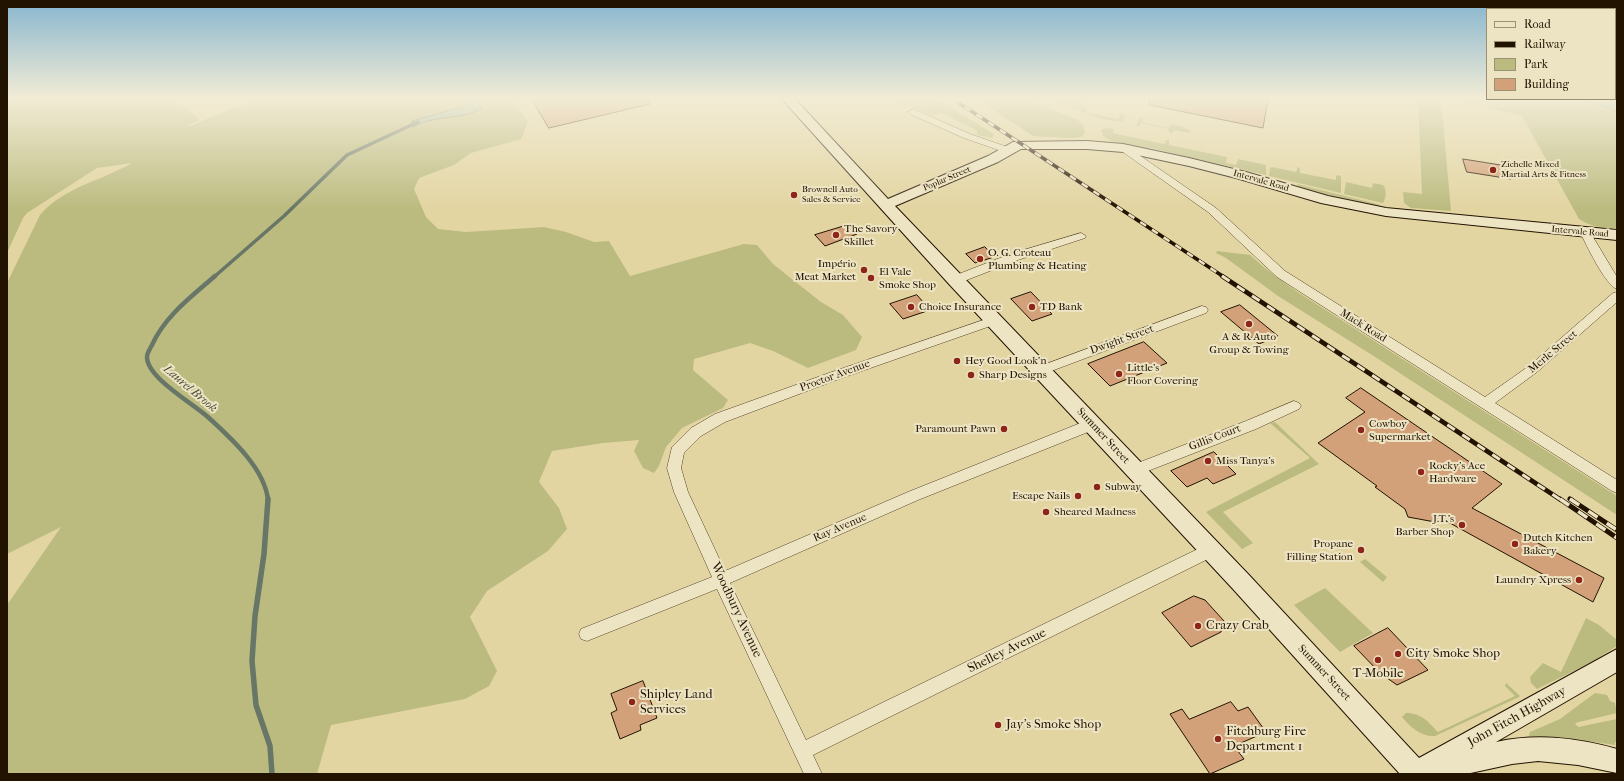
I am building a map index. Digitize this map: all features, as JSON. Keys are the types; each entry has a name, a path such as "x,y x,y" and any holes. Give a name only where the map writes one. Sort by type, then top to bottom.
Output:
{"main road":[{"name":"Summer Street","path":"822,135 955,280 1042,370 1211,550 1417,774"},
{"name":"Intervale Road","path":"1007,150 1022,144 1087,145 1123,148 1222,170 1326,200 1386,212 1617,235"},
{"name":"Poplar Street","path":"886,205 993,159 1007,150"},
{"name":"John Fitch Highway","path":"1417,774 1617,660"},
{"name":"John Fitch Highway","path":"1417,774 1497,755 1536,749 1584,753 1617,761"}],"street":[{"path":"966,135 1007,150"},
{"name":"Mack Road","path":"1123,148 1212,210 1281,274 1617,487"},
{"path":"1585,232 1610,276 1617,285"},
{"path":"955,280 1014,257 1081,236"},
{"name":"Merle Street","path":"1485,403 1533,369 1617,296"},
{"name":"Dwight Street","path":"1042,370 1202,310"},
{"name":"Proctor Avenue","path":"683,445 696,432 720,418 994,320"},
{"name":"Gillis Court","path":"1135,470 1251,425 1294,406"},
{"name":"Ray Avenue","path":"587,634 721,580 913,496 1093,424"},
{"name":"Woodbury Avenue","path":"683,445 677,451 674,468 681,492 813,774"},
{"name":"Shelley Avenue","path":"802,751 1211,550"}],"green space":[{"path":"7,135 522,135 521,139 471,153 454,165 419,178 414,189 426,217 438,229 466,232 544,227 566,232 594,242 609,241 630,276 744,244 757,245 773,264 821,302 843,315 862,337 856,350 808,368 773,351 750,343 694,359 693,370 728,400 723,408 682,428 666,447 659,466 654,473 643,468 634,451 639,440 603,443 552,451 539,482 559,508 567,529 548,551 487,591 470,617 497,671 489,686 465,699 331,725 317,774 7,774 7,605 61,527 7,554 7,283 40,215 50,205 71,191 132,163 97,168 27,213 23,218 7,253"},
{"path":"979,135 993,135 992,138"},
{"path":"1032,135 1083,135 1071,138"},
{"path":"1124,135 1164,144 1166,140 1169,140 1169,145 1227,157 1226,163 1236,165 1238,159 1266,165 1266,175 1155,149 1113,142 1103,136"},
{"path":"1420,135 1444,135 1451,211 1411,208 1404,203 1403,192 1422,194"},
{"path":"1533,135 1617,135 1617,228 1606,228 1588,224 1579,219"},
{"path":"1272,167 1296,172 1298,167 1300,168 1300,173 1336,180 1336,176 1339,175 1341,177 1341,193 1269,176 1270,168"},
{"path":"1346,182 1372,188 1373,183 1383,185 1386,191 1383,203 1344,194"},
{"path":"1297,184 1381,205 1354,203 1328,197 1301,189"},
{"path":"1217,251 1250,255 1296,291 1617,496 1617,515 1372,355 1278,296 1226,258 1216,253"},
{"path":"1275,422 1319,464 1223,512 1253,543 1242,549 1206,512 1310,458 1270,423"},
{"path":"1365,559 1387,577 1383,582 1360,562"},
{"path":"1325,588 1373,633 1340,652 1294,605"},
{"path":"1586,618 1599,625 1617,640 1617,646 1592,662 1537,689 1531,683 1530,677 1543,663 1561,672"},
{"path":"1506,683 1520,696 1519,697 1435,736 1425,735 1416,731 1402,717 1406,713 1421,716 1438,732 1515,696 1505,686"},
{"path":"1595,693 1607,695 1610,701 1615,703 1617,713 1575,723 1578,727 1617,719 1617,742 1615,742 1615,745 1560,737 1529,736 1530,732 1560,719"}],"building":[{"name":"Zichelle Mixed Martial Arts & Fitness","path":"1463,159 1507,166 1511,179 1467,172"},
{"name":"The Savory Skillet","path":"848,225 857,234 825,246 815,235"},
{"name":"O. G. Croteau Plumbing & Heating","path":"985,247 994,257 975,263 966,254"},
{"name":"TD Bank","path":"1031,292 1052,314 1032,321 1011,299"},
{"name":"Choice Insurance","path":"917,295 930,310 903,319 890,304"},
{"name":"A & R Auto Group & Towing","path":"1240,305 1278,336 1259,344 1221,312"},
{"name":"Little's Floor Covering","path":"1144,342 1167,363 1110,386 1088,364"},
{"path":"1361,388 1502,484 1472,508 1604,578 1593,602 1439,517 1435,522 1408,517 1405,509 1375,487 1377,486 1318,443 1365,412 1346,398"},
{"name":"Miss Tanya's","path":"1214,452 1236,474 1213,484 1207,478 1187,487 1171,471"},
{"name":"Crazy Crab","path":"1194,596 1205,600 1224,621 1221,632 1191,647 1162,613"},
{"path":"1388,628 1428,670 1397,685 1380,673 1354,646"},
{"name":"Shipley Land Services","path":"643,681 657,718 640,725 641,730 620,739 611,713 617,710 611,694"},
{"name":"Fitchburg Fire Department 1","path":"1231,702 1238,711 1248,707 1266,732 1234,746 1244,759 1210,774 1170,714 1182,709 1189,719"}],"waterway":[{"name":"Laurel Brook","path":"214,277 284,216 347,155 389,135"},
{"name":"Laurel Brook","path":"215,276 171,316 157,335 147,357 149,365 163,382 209,418 246,455 261,477 266,488 268,500"},
{"name":"Laurel Brook","path":"268,500 264,554 255,616 252,661 256,705 270,746 272,774"}],"railway":[{"path":"1008,135 1224,277"},
{"path":"1222,276 1561,500"},
{"path":"1560,499 1617,538"},
{"path":"1572,500 1570,499 1617,530"}],"place":[{"name":"Zichelle Mixed Martial Arts & Fitness","path":"1493,170"},
{"name":"Brownell Auto Sales & Service","path":"794,195"},
{"name":"The Savory Skillet","path":"836,235"},
{"name":"O. G. Croteau Plumbing & Heating","path":"980,259"},
{"name":"Império Meat Market","path":"864,270"},
{"name":"El Vale Smoke Shop","path":"871,278"},
{"name":"Choice Insurance","path":"911,307"},
{"name":"TD Bank","path":"1032,307"},
{"name":"A & R Auto Group & Towing","path":"1249,324"},
{"name":"Hey Good Look'n","path":"957,361"},
{"name":"Little's Floor Covering","path":"1119,374"},
{"name":"Sharp Designs","path":"971,375"},
{"name":"Paramount Pawn","path":"1004,429"},
{"name":"Cowboy Supermarket","path":"1361,430"},
{"name":"Miss Tanya's","path":"1208,461"},
{"name":"Rocky's Ace Hardware","path":"1421,472"},
{"name":"Subway","path":"1097,487"},
{"name":"Escape Nails","path":"1078,496"},
{"name":"Sheared Madness","path":"1046,512"},
{"name":"J.T.'s Barber Shop","path":"1462,525"},
{"name":"Dutch Kitchen Bakery","path":"1515,544"},
{"name":"Propane Filling Station","path":"1361,550"},
{"name":"Laundry Xpress","path":"1579,580"},
{"name":"Crazy Crab","path":"1198,626"},
{"name":"City Smoke Shop","path":"1398,654"},
{"name":"T-Mobile","path":"1378,660"},
{"name":"Shipley Land Services","path":"632,702"},
{"name":"Jay's Smoke Shop","path":"998,725"},
{"name":"Fitchburg Fire Department 1","path":"1218,739"}]}
